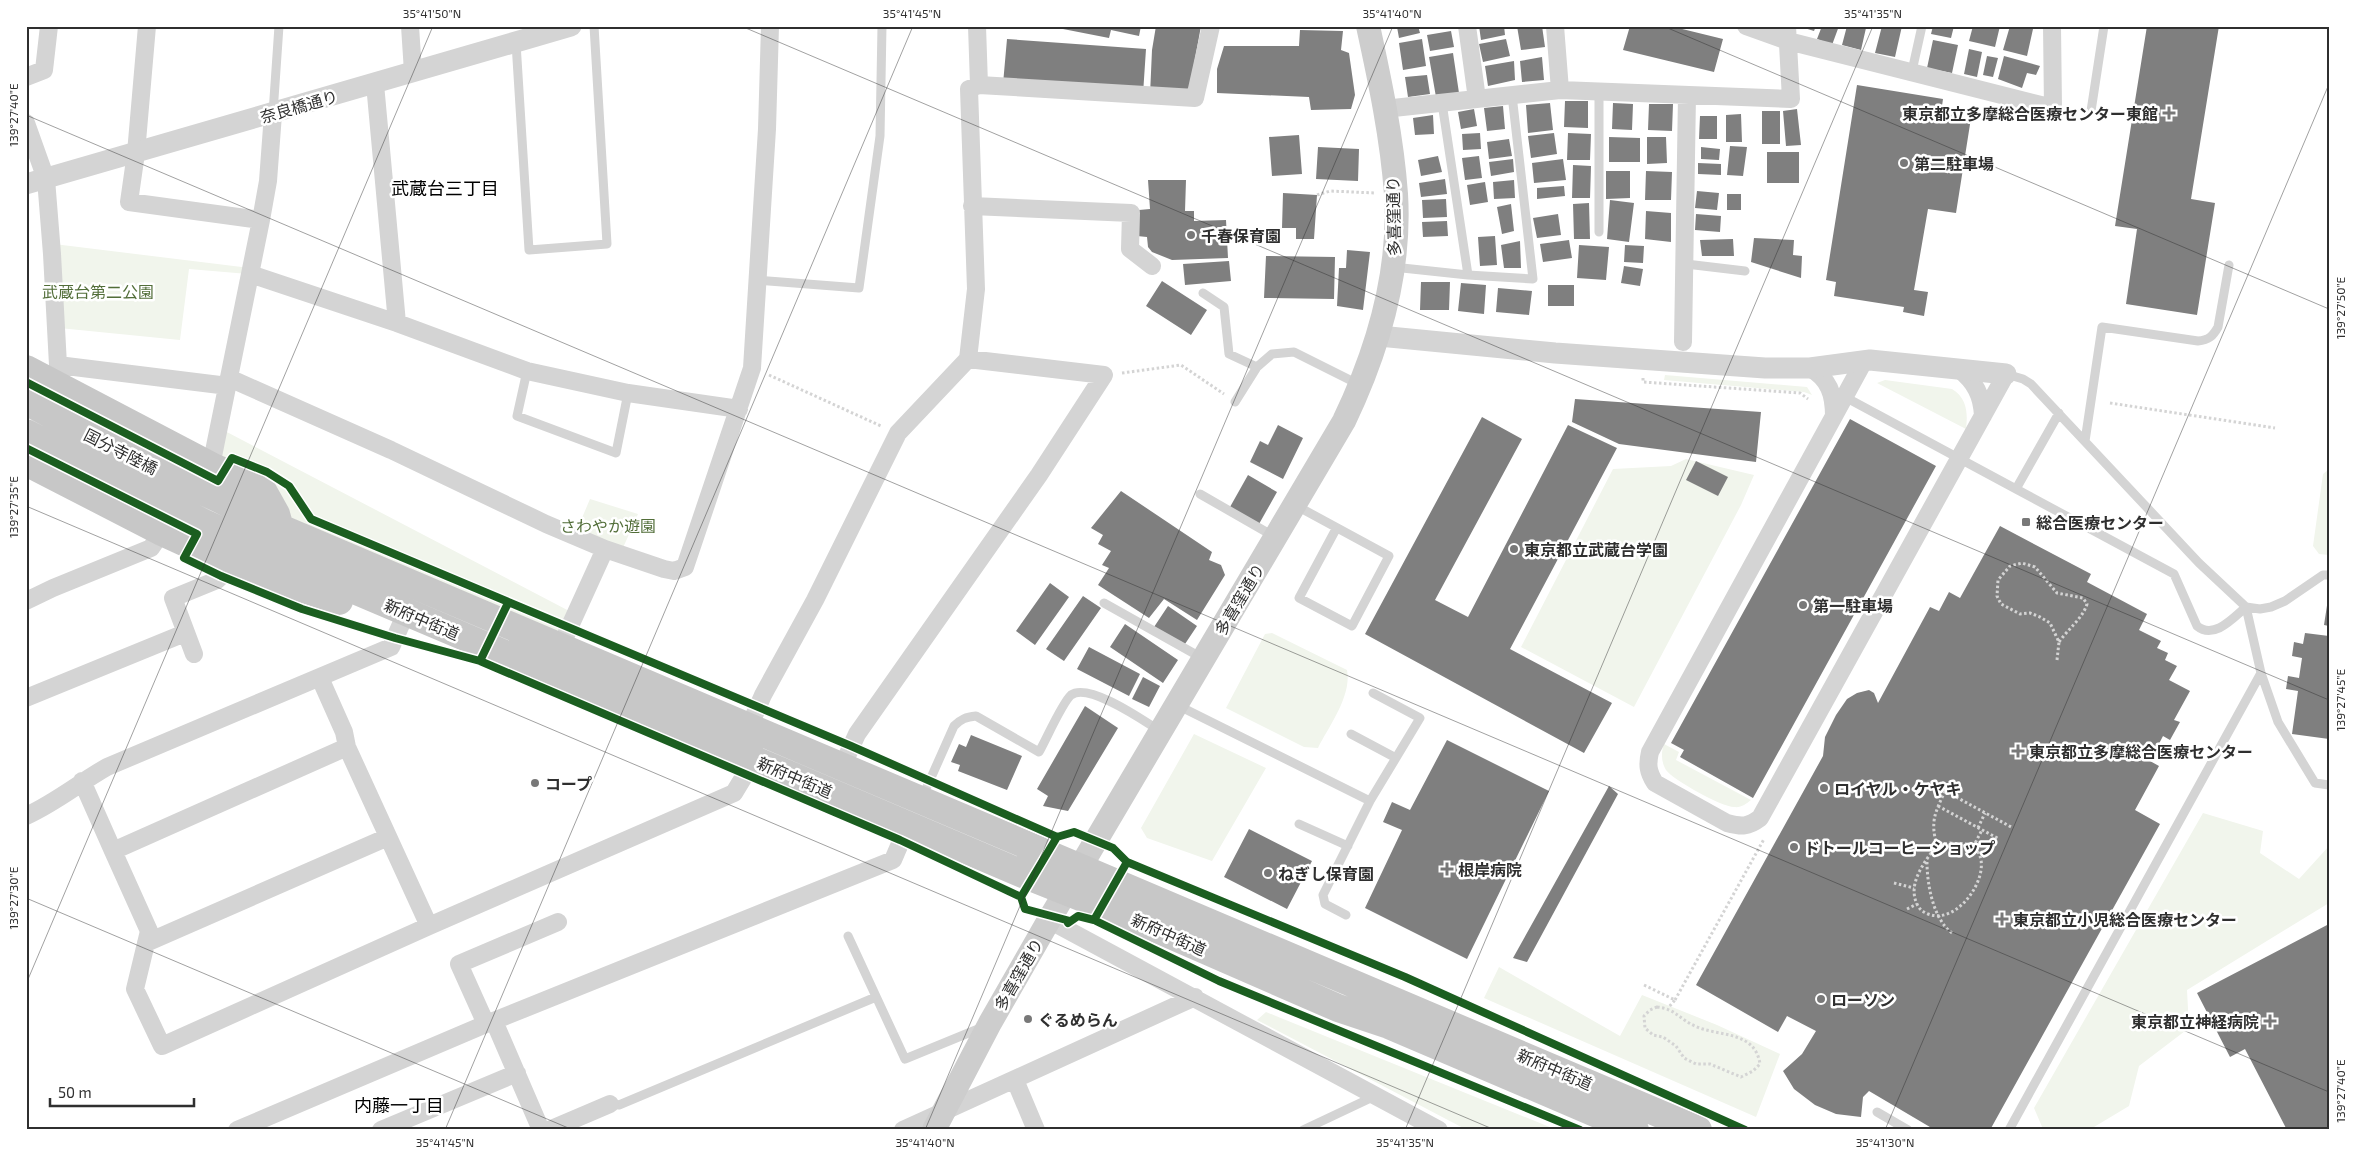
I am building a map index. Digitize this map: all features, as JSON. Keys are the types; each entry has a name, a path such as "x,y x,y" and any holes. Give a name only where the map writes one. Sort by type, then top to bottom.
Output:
{"main road":[{"name":"多喜窪通り","path":"939,1120 990,1023 1049,920 1344,421 1361,386 1378,336 1393,267 1396,194 1384,109 1368,26"},
{"path":"26,369 57,375 211,466 262,489 276,514 280,528"},
{"name":"国分寺陸橋","path":"26,401 134,458 218,498"},
{"name":"国分寺陸橋","path":"26,433 204,523"},
{"path":"28,466 234,565 348,604 406,613"},
{"name":"新府中街道","path":"218,498 280,528 560,648 1698,1130"},
{"name":"新府中街道","path":"204,523 406,613 1066,891 1338,1008 1389,1025 1635,1130"},
{"name":"新府中街道","path":"1080,867 1086,879 1095,887 1306,977 1344,996 1389,1025"}],"street":[{"path":"26,77 44,70 49,26"},
{"path":"147,26 136,153 129,202 261,220"},
{"path":"410,26 413,72"},
{"name":"奈良橋通り","path":"36,182 571,26"},
{"path":"26,123 36,182 52,254 57,375 228,382 391,450 546,524 605,549 674,571 685,567 752,368 767,129 770,26"},
{"path":"977,26 979,85"},
{"path":"749,727 763,695 815,600 898,433 968,359 976,289 968,89 979,85 1195,98 1211,26"},
{"path":"1466,26 1477,99"},
{"path":"1555,26 1560,90"},
{"path":"1746,26 1787,33 1912,71 2053,108 2052,26"},
{"path":"1384,109 1560,90 1791,99 1787,33"},
{"path":"375,84 397,324"},
{"path":"1683,342 1686,264 1687,95"},
{"path":"211,466 268,181 273,114"},
{"path":"972,206 1130,213 1130,250 1152,266"},
{"path":"250,274 527,371 628,393 739,409"},
{"path":"1378,336 1555,353 1765,368 1810,368 1864,361 2006,374 1760,818 1750,826 1739,827 1655,784 1649,774 1647,763 1650,752 1864,361"},
{"path":"842,767 857,734 1039,476 1104,375 968,359"},
{"path":"1810,368 1822,375 1830,387 1834,402 1834,416"},
{"path":"1958,369 1974,383 1979,393 1983,416"},
{"path":"26,601 151,548 162,532"},
{"path":"560,648 605,549"},
{"path":"194,654 173,598 217,580 234,565"},
{"path":"26,816 47,807 82,781 107,767 391,647 406,613"},
{"path":"26,698 185,633"},
{"path":"320,678 344,732 347,747 429,926"},
{"path":"113,851 347,747"},
{"path":"82,781 149,931 136,989 162,1046 429,926 734,793 754,760"},
{"path":"237,1130 490,1023 892,860 908,825"},
{"path":"146,944 388,837"},
{"path":"1049,920 1439,1130"},
{"path":"542,1130 517,1073 459,964 558,922"},
{"path":"904,1130 939,1120 1015,1080 1195,998"},
{"path":"381,1130 517,1073"},
{"path":"1015,1080 1036,1130"},
{"path":"549,1130 610,1104"}],"lane":[{"path":"273,114 278,26"},
{"path":"516,42 529,250 607,244 594,26"},
{"path":"757,280 859,288 880,136 882,26"},
{"path":"1912,71 1922,26"},
{"path":"2091,111 2104,26"},
{"path":"1599,92 1599,232"},
{"path":"1393,267 1468,275 1533,279 1512,95"},
{"path":"1442,103 1468,275"},
{"path":"1686,264 1745,271"},
{"path":"2085,442 2102,327 2198,341 2207,340 2213,336 2218,327 2229,265"},
{"path":"1203,293 1224,307 1229,354 1257,367"},
{"path":"1234,402 1257,367 1272,354 1294,352 1361,386"},
{"path":"527,371 517,416 616,453 628,393"},
{"path":"2006,374 2023,379 2031,384 2199,563 2246,607 2261,674 2278,722 2315,783 2329,784"},
{"path":"1845,397 2174,574 2197,626 2201,629 2211,631 2226,624 2246,607 2260,609 2272,607 2323,576 2329,575"},
{"path":"2016,489 2059,414"},
{"path":"1200,494 1276,537"},
{"path":"1295,504 1389,556 1352,626 1299,598 1336,528"},
{"path":"1104,603 1204,658"},
{"path":"2009,1130 2261,674"},
{"path":"921,800 954,726 960,720 967,717 976,716 1039,752 1068,698 1076,692 1087,693 1124,708 1160,731"},
{"path":"1346,915 1325,904 1323,895 1370,801 1420,718 1373,693"},
{"path":"1176,704 1370,801"},
{"path":"1351,734 1396,758"},
{"path":"1299,824 1348,846"},
{"path":"848,936 905,1059 990,1023"},
{"path":"610,1104 619,1105 876,997"},
{"path":"1303,1130 1376,1096"},
{"path":"1877,1112 1908,1130"}],"path":[{"path":"1316,195 1330,190 1378,193"},
{"path":"1104,375 1181,365 1234,402"},
{"path":"752,368 898,433"},
{"path":"1643,375 1642,382 1800,393 1808,400"},
{"path":"2110,403 2275,428"},
{"path":"2057,660 2059,642 2070,626 2084,612 2087,604 2083,598 2056,593 2035,567 2022,563 2010,566 1998,580 1997,596 2001,604 2020,614 2030,613 2040,616 2050,623 2059,642"},
{"path":"1937,846 1966,844 1973,848 1980,856 1981,873 1979,881 1966,901 1953,912 1932,916 1923,912 1917,904 1914,888 1916,876 1937,846 1932,828 1932,819 1945,791 2013,828"},
{"path":"1938,806 2000,840"},
{"path":"1978,828 1985,813"},
{"path":"1973,848 1982,830"},
{"path":"1927,862 1930,890 1940,916 1947,930 1952,934"},
{"path":"1894,883 1914,888"},
{"path":"1907,909 1917,904"},
{"path":"1644,985 1674,1000 1668,1008"},
{"path":"1657,1007 1668,1008 1693,1025 1705,1030 1719,1031 1749,1043 1758,1053 1760,1064 1753,1071 1741,1077 1710,1064 1696,1064 1684,1058 1676,1046 1663,1037 1653,1035 1645,1028 1644,1016 1650,1010 1657,1007"}],"green space":[{"name":"武蔵台第二公園","path":"54,244 250,268 248,274 189,269 180,340 59,328"},
{"path":"1665,375 1807,387 1812,395 1804,392 1664,380"},
{"path":"1885,380 1952,389 1964,401 1967,417 1966,429 1877,383"},
{"path":"223,430 573,613 560,640 250,499 217,470"},
{"path":"1686,459 1754,475 1741,505 1634,707 1521,647 1613,469 1671,466"},
{"path":"2328,470 2329,555 2319,554 2313,546 2323,474"},
{"name":"さわやか遊園","path":"590,499 638,514 622,550 576,532"},
{"path":"1272,633 1347,670 1348,680 1343,700 1318,748 1304,747 1226,708 1265,634"},
{"path":"1194,734 1266,768 1212,861 1147,838 1141,828"},
{"path":"1664,744 1679,752 1676,760 1751,800 1739,807 1728,806 1687,786 1670,774 1664,767 1662,750"},
{"path":"2203,813 2263,831 2260,853 2299,879 2329,846 2329,903 2187,990 2189,1028 2139,1066 2129,1106 2089,1130 2043,1129 2034,1108"},
{"path":"1499,967 1620,1036 1642,995 1717,1025 1780,1054 1756,1117 1484,998"},
{"path":"1266,1012 1557,1130 1467,1130 1257,1020"}],"building":[{"path":"1063,26 1141,26 1139,36 1111,30 1109,38 1063,29"},
{"path":"1156,26 1201,26 1188,97 1150,95 1152,50"},
{"path":"1418,26 1420,33 1399,38 1397,27"},
{"path":"1479,26 1504,26 1505,35 1481,40"},
{"path":"1517,26 1542,26 1545,47 1521,50"},
{"path":"1630,26 1670,26 1723,39 1714,72 1623,50"},
{"path":"1798,26 1816,26 1814,31"},
{"path":"1822,26 1839,26 1832,45 1817,39"},
{"path":"1847,26 1866,28 1861,50 1842,45"},
{"path":"1882,26 1902,26 1895,57 1875,53"},
{"path":"1933,26 1954,26 1951,38 1931,34"},
{"path":"1973,26 2000,26 1995,47 1969,41"},
{"path":"2010,26 2033,29 2027,56 2003,50"},
{"name":"東京都立多摩総合医療センター東館","path":"2147,26 2219,26 2191,199 2215,203 2197,315 2126,304 2137,229 2115,226"},
{"path":"1300,30 1343,31 1341,50 1349,53 1355,95 1351,109 1311,110 1309,97 1217,93 1217,69 1224,46 1299,46"},
{"path":"1451,31 1454,47 1430,51 1427,35"},
{"path":"1007,39 1146,49 1143,94 1003,84"},
{"path":"1422,39 1426,66 1403,70 1399,43"},
{"path":"1506,39 1510,56 1483,62 1479,44"},
{"path":"1933,40 1958,45 1952,73 1927,68"},
{"path":"1969,49 1982,52 1977,77 1964,74"},
{"path":"1453,53 1459,93 1436,97 1429,57"},
{"path":"1987,56 1998,58 1993,77 1983,75"},
{"path":"2004,56 2040,66 2036,75 2027,73 2022,88 1998,79"},
{"path":"1542,57 1544,80 1522,82 1520,61"},
{"path":"1514,61 1515,80 1488,86 1485,66"},
{"path":"1427,75 1430,94 1408,97 1405,77"},
{"name":"第二駐車場","path":"1857,85 1943,99 1941,113 1971,118 1956,213 1928,209 1914,290 1928,292 1924,316 1903,312 1904,307 1834,296 1836,282 1826,280"},
{"path":"1565,101 1588,101 1588,128 1564,127"},
{"path":"1550,103 1553,130 1528,133 1526,105"},
{"path":"1613,103 1633,104 1632,130 1612,129"},
{"path":"1649,104 1673,104 1672,131 1648,130"},
{"path":"1503,106 1505,129 1487,131 1484,108"},
{"path":"1474,109 1477,126 1461,129 1458,112"},
{"path":"1797,109 1801,145 1786,146 1783,111"},
{"path":"1762,111 1780,111 1780,144 1762,144"},
{"path":"1741,114 1742,142 1726,142 1726,115"},
{"path":"1433,115 1434,134 1415,135 1413,118"},
{"path":"1700,116 1717,116 1717,139 1699,139"},
{"path":"1480,133 1481,149 1463,150 1462,134"},
{"path":"1554,133 1557,154 1531,158 1528,136"},
{"path":"1568,133 1591,134 1590,160 1567,160"},
{"path":"1299,135 1302,174 1272,176 1269,137"},
{"path":"1609,137 1640,138 1640,162 1609,162"},
{"path":"1647,137 1666,137 1667,163 1647,164"},
{"path":"1509,139 1512,156 1489,159 1487,142"},
{"path":"1730,146 1747,147 1743,176 1727,175"},
{"path":"1318,147 1359,149 1358,181 1316,179"},
{"path":"1701,147 1720,149 1719,160 1701,159"},
{"path":"1767,152 1799,152 1799,183 1767,183"},
{"path":"1438,156 1442,172 1421,176 1418,160"},
{"path":"1479,156 1482,178 1465,180 1462,158"},
{"path":"1513,159 1514,172 1491,176 1489,162"},
{"path":"1563,159 1566,180 1534,183 1532,163"},
{"path":"1698,163 1721,164 1721,175 1698,174"},
{"path":"1573,165 1591,166 1590,198 1572,198"},
{"path":"1606,171 1630,171 1630,198 1606,199"},
{"path":"1646,171 1672,172 1671,200 1645,200"},
{"path":"1445,179 1447,194 1421,197 1419,183"},
{"path":"1148,180 1186,180 1185,211 1194,211 1194,221 1226,220 1228,258 1172,260 1152,252 1148,247 1147,237 1137,236 1139,210 1150,209"},
{"path":"1514,180 1515,198 1494,199 1493,182"},
{"path":"1485,182 1488,202 1470,205 1467,185"},
{"path":"1564,186 1565,196 1537,199 1537,188"},
{"path":"1697,191 1719,193 1717,210 1695,208"},
{"path":"1283,193 1317,195 1314,239 1296,239 1296,228 1282,228"},
{"path":"1727,194 1741,194 1741,210 1727,210"},
{"path":"1446,199 1447,217 1423,218 1422,200"},
{"path":"1610,200 1634,203 1629,242 1607,239"},
{"path":"1589,203 1590,239 1574,239 1573,204"},
{"path":"1511,204 1514,231 1502,234 1497,207"},
{"path":"1646,211 1671,213 1671,242 1645,239"},
{"path":"1558,214 1561,235 1537,238 1533,218"},
{"path":"1696,214 1721,216 1720,232 1695,230"},
{"path":"1447,221 1448,236 1423,237 1422,222"},
{"path":"1495,236 1497,265 1480,266 1478,237"},
{"path":"1754,238 1794,240 1793,255 1802,256 1801,278 1751,262"},
{"path":"1733,239 1734,256 1702,256 1700,240"},
{"path":"1569,240 1572,258 1543,262 1540,244"},
{"path":"1520,241 1521,268 1504,268 1501,245"},
{"path":"1579,245 1609,247 1606,280 1577,278"},
{"path":"1625,245 1644,246 1643,263 1624,262"},
{"path":"1347,250 1370,252 1363,310 1337,306 1339,268 1346,268"},
{"path":"1266,256 1335,257 1334,299 1264,298"},
{"path":"1229,261 1231,281 1185,285 1183,264"},
{"path":"1624,266 1643,269 1640,286 1621,283"},
{"path":"1162,281 1207,310 1191,335 1146,306"},
{"path":"1421,282 1450,282 1449,310 1420,310"},
{"path":"1461,283 1486,285 1484,314 1458,311"},
{"path":"1548,285 1574,285 1574,306 1548,306"},
{"path":"1498,288 1532,291 1529,315 1496,312"},
{"path":"1575,399 1761,412 1756,462 1619,444 1572,422"},
{"path":"1482,417 1522,439 1435,600 1468,617 1568,425 1617,448 1510,649 1612,703 1584,753 1365,634"},
{"name":"第一駐車場","path":"1850,419 1936,466 1753,798 1680,757 1684,750 1671,743"},
{"path":"1278,425 1303,438 1283,479 1250,462 1260,441 1268,445"},
{"path":"1696,461 1728,477 1718,496 1686,480"},
{"path":"1248,475 1277,492 1259,524 1230,507"},
{"path":"1121,491 1212,552 1209,560 1221,565 1225,575 1197,620 1164,599 1149,618 1098,585 1109,568 1102,565 1111,551 1098,544 1103,535 1091,528"},
{"path":"2000,526 2091,574 2087,582 2147,614 2139,630 2161,641 2157,648 2168,653 2165,660 2177,666 2169,680 2190,691 2174,720 2180,722 2170,740 2163,736 2150,761 2159,766 2135,810 2160,824 1990,1130 1935,1130 1869,1091 1863,1097 1861,1117 1836,1114 1815,1105 1794,1089 1783,1071 1802,1054 1816,1031 1787,1016 1778,1032 1696,985 1823,756 1825,737 1836,715 1847,699 1857,693 1869,690 1874,693 1878,703 1930,607 1939,611 1949,592 1960,598"},
{"path":"1050,583 1069,597 1035,645 1016,631"},
{"path":"1083,596 1101,608 1064,661 1046,649"},
{"path":"2329,600 2329,626 2324,625"},
{"path":"1168,606 1197,626 1183,647 1154,627"},
{"path":"1125,624 1178,660 1163,683 1110,647"},
{"path":"2305,633 2329,636 2329,739 2292,734 2298,691 2286,689 2288,676 2299,678 2302,658 2292,656 2294,642 2303,644"},
{"path":"1089,647 1140,674 1129,696 1077,669"},
{"path":"1143,677 1160,686 1149,707 1132,699"},
{"path":"1085,706 1118,728 1068,811 1043,806 1048,796 1037,789"},
{"path":"971,735 1022,756 1007,790 958,771 960,765 951,762 959,744 966,747"},
{"name":"根岸病院","path":"1447,740 1549,791 1467,959 1365,908 1402,830 1383,822 1392,802 1410,810"},
{"path":"1609,786 1618,794 1527,962 1513,958"},
{"path":"1249,829 1312,861 1287,909 1224,877"},
{"name":"東京都立神経病院","path":"2329,924 2329,1130 2287,1130 2245,1049 2230,1057 2197,993"}],"cycle path":[{"path":"26,382 218,481 232,458 267,472 289,486 311,519 851,746 1057,837 1074,832 1113,848 1127,862 1405,977 1745,1130"},
{"path":"26,448 197,534 184,558 221,576 302,609 395,638 480,661 900,840 1021,897 1025,909 1070,921"},
{"path":"480,661 508,603"},
{"path":"1021,897 1057,837"},
{"path":"1094,920 1127,862"},
{"path":"1068,923 1078,916 1094,920 1219,981 1580,1130"}],"place":[{"name":"東京都立多摩総合医療センター東館","path":"2169,113"},
{"name":"第二駐車場","path":"1904,163"},
{"name":"千春保育園","path":"1191,235"},
{"name":"総合医療センター","path":"2026,522"},
{"name":"東京都立武蔵台学園","path":"1514,549"},
{"name":"第一駐車場","path":"1803,605"},
{"name":"東京都立多摩総合医療センター","path":"2018,751"},
{"name":"コープ","path":"535,783"},
{"name":"ロイヤル・ケヤキ","path":"1824,788"},
{"name":"ドトールコーヒーショップ","path":"1794,847"},
{"name":"根岸病院","path":"1447,869"},
{"name":"ねぎし保育園","path":"1268,873"},
{"name":"東京都立小児総合医療センター","path":"2002,919"},
{"name":"ローソン","path":"1821,999"},
{"name":"ぐるめらん","path":"1028,1019"},
{"name":"東京都立神経病院","path":"2270,1021"}],"district":[{"name":"武蔵台三丁目","path":"445,188"},
{"name":"内藤一丁目","path":"399,1105"}]}
